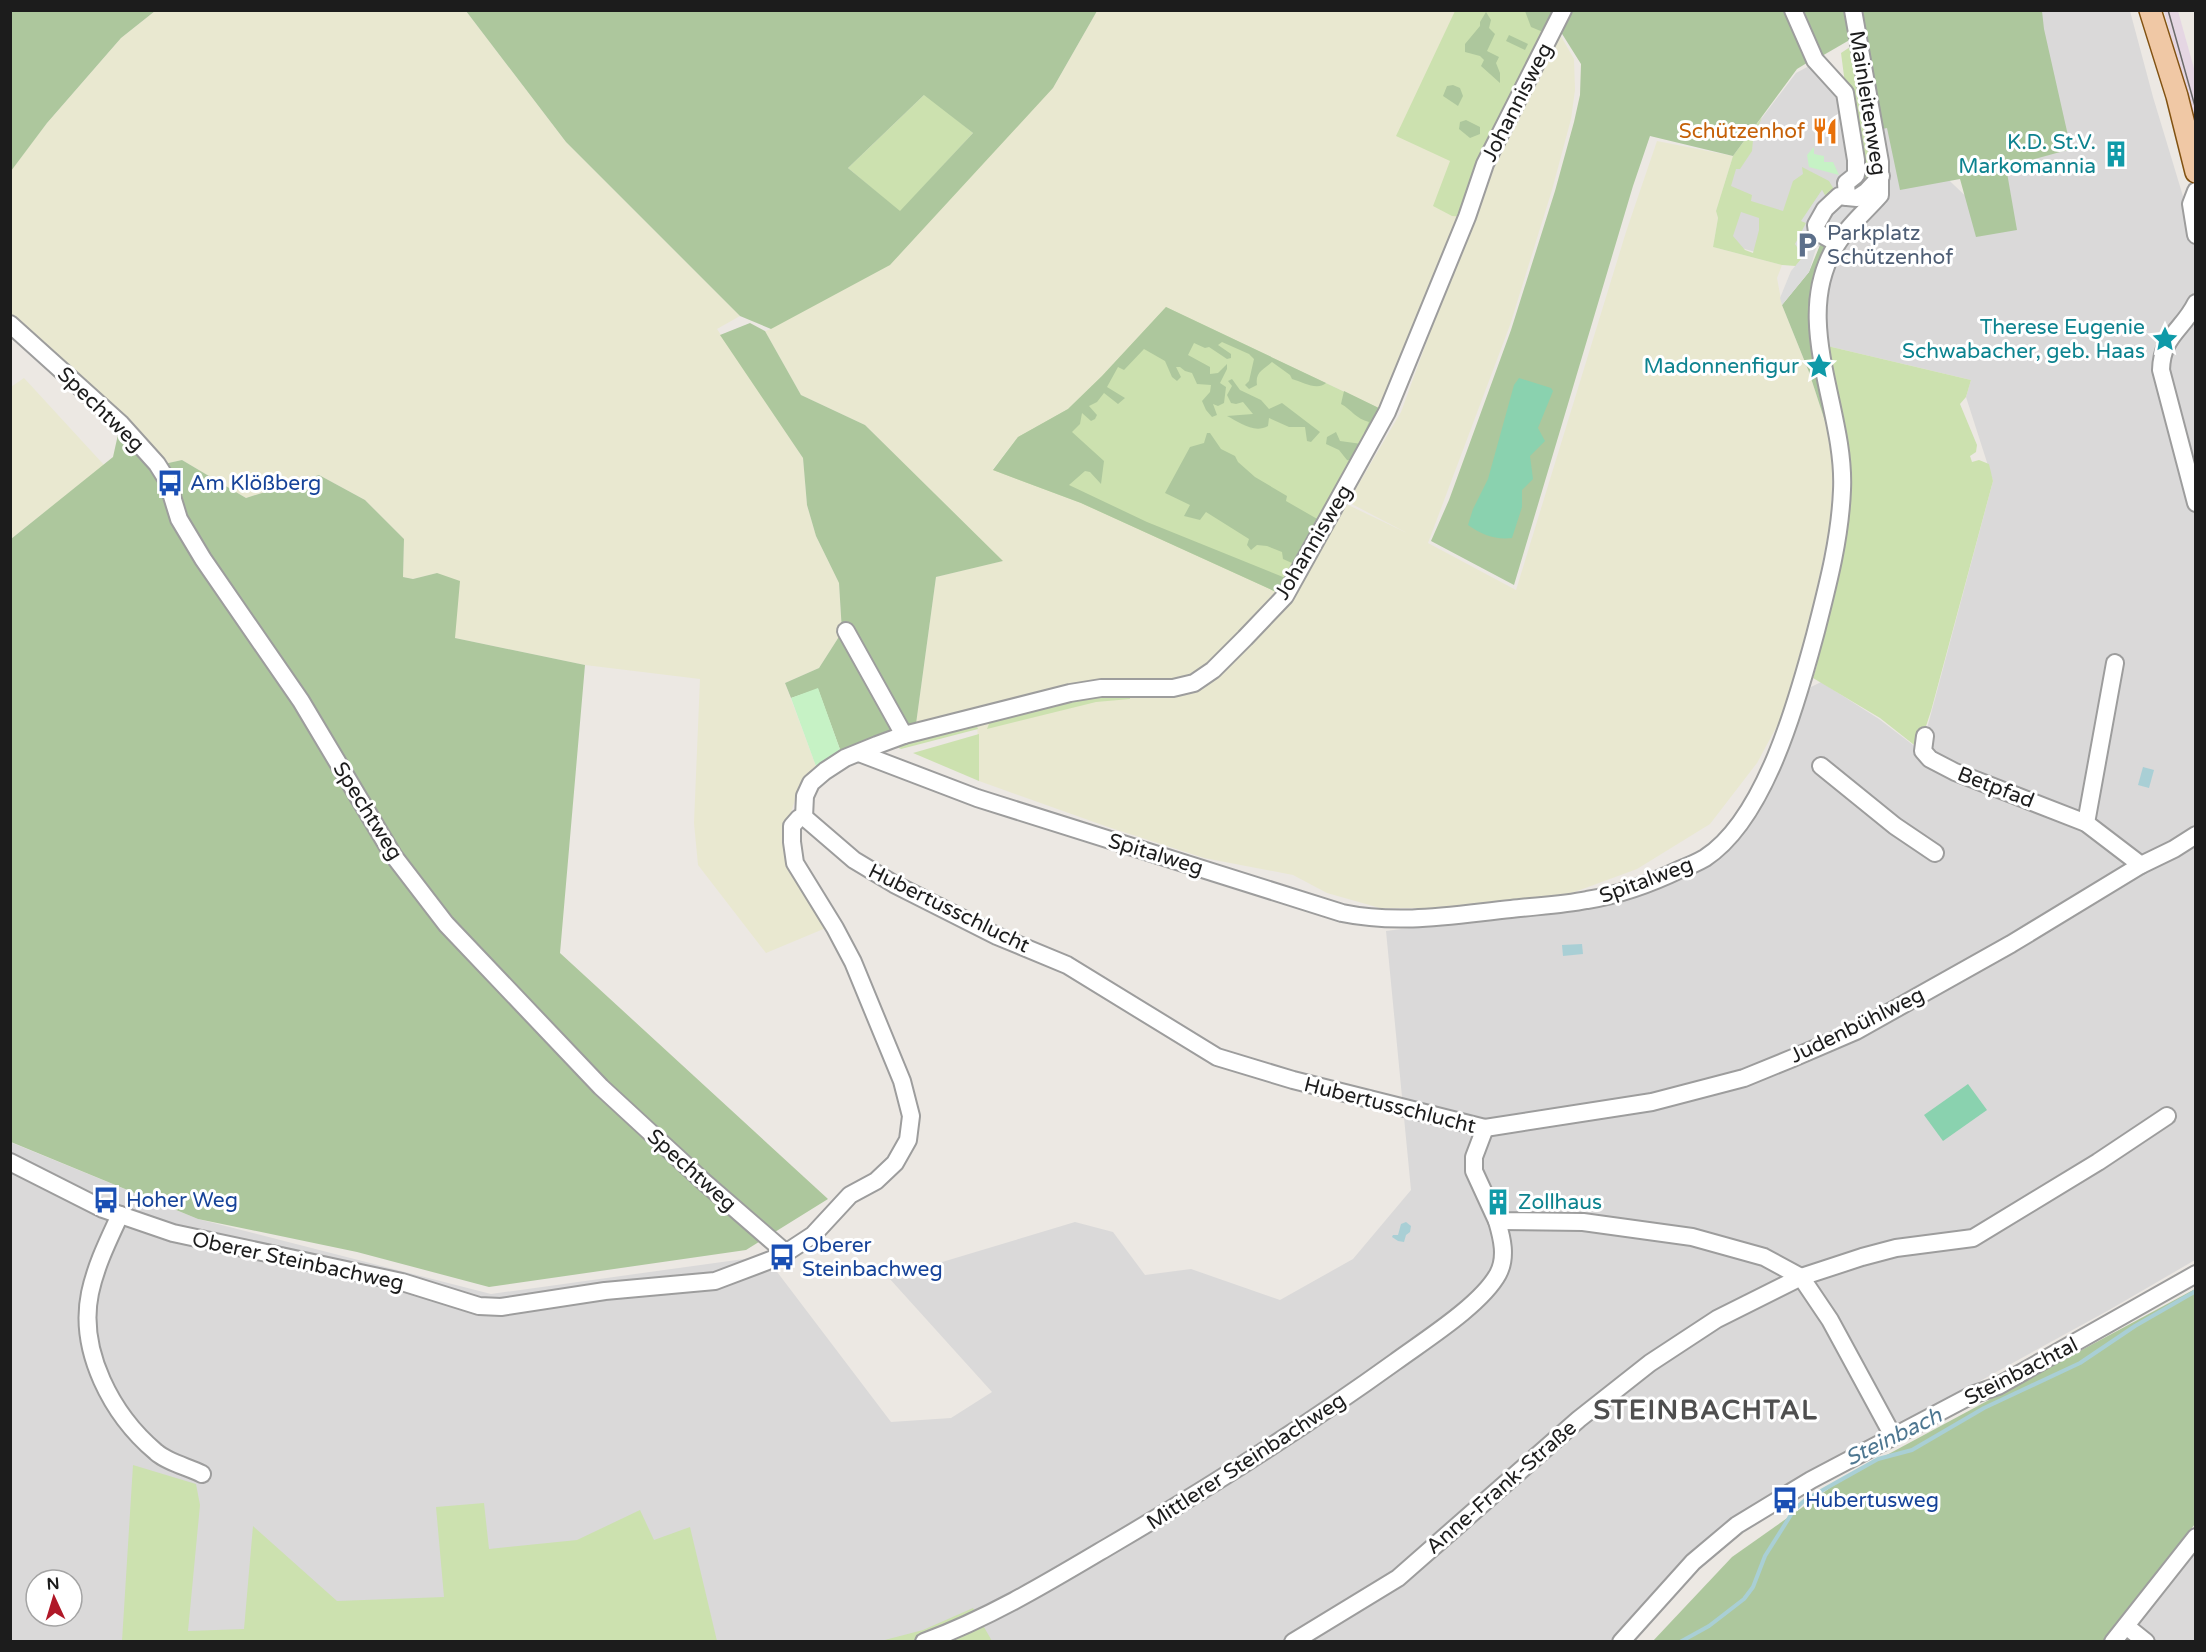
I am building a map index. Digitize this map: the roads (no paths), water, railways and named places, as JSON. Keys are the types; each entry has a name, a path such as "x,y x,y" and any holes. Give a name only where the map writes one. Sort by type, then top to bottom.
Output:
{"main road":[{"path":"2150,10 2177,96 2196,172"}],"street":[{"name":"Johannisweg","path":"804,818 805,796 811,783 825,771 859,753 904,735 1070,693 1101,688 1173,688 1194,683 1213,670 1285,596 1388,412 1467,217 1485,164 1563,10"},
{"path":"1793,10 1815,60 1845,93 1857,168 1856,175 1846,183 1847,197"},
{"name":"Mainleitenweg","path":"1853,10 1881,176 1880,195"},
{"path":"1837,243 1817,232 1816,225 1825,209 1839,196 1857,198 1881,176"},
{"path":"2196,191 2191,204 2196,235"},
{"name":"Spitalweg","path":"859,753 977,798 1342,913 1367,918 1395,920 1429,918 1588,900 1666,877 1706,857 1738,827 1761,790 1797,700 1827,588 1840,521 1842,454 1819,344 1816,304 1827,263 1837,243 1880,195"},
{"path":"2196,303 2170,336 2161,362 2161,370 2196,503"},
{"name":"Spechtweg","path":"10,324 121,424 157,464 167,480 179,519 203,559 301,701 393,855 446,924 601,1086 703,1182 786,1253"},
{"path":"846,631 904,735"},
{"path":"2086,823 2115,663"},
{"name":"Betpfad","path":"1925,736 1923,751 1930,759 1955,772 2086,823 2140,866"},
{"path":"1821,766 1895,826 1935,853"},
{"name":"Oberer Steinbachweg","path":"10,1162 103,1209 173,1233 402,1282 479,1306 501,1307 604,1291 715,1281 786,1253 803,1244 850,1195 876,1182 895,1163 908,1140 911,1116 902,1081 853,962 795,863 792,826 799,818 804,818"},
{"name":"Hubertusschlucht","path":"804,818 854,860 894,884 997,936 1067,964 1218,1056 1293,1080 1485,1130 1474,1157 1474,1171 1497,1221"},
{"name":"Judenbühlweg","path":"1485,1130 1653,1102 1744,1078 1774,1066 1856,1030 2020,939 2140,866 2196,835"},
{"path":"1801,1277 1896,1248 1973,1238 2098,1162 2167,1116"},
{"path":"120,1215 101,1257 90,1293 89,1339 94,1360 124,1419 158,1454 202,1474"},
{"path":"1497,1221 1583,1222 1692,1237 1764,1257 1801,1277 1830,1320 1893,1436"},
{"name":"Mittlerer Steinbachweg","path":"924,1641 951,1632 1010,1604 1170,1511 1340,1402 1421,1343 1476,1300 1499,1273 1504,1247 1497,1221"},
{"name":"Steinbachtal","path":"1621,1641 1693,1562 1737,1525 1811,1480 1972,1395 1998,1386 2196,1274"},
{"name":"Anne-Frank-Straße","path":"1293,1641 1398,1578 1579,1419 1650,1363 1717,1319 1801,1277"},
{"path":"2114,1641 2196,1537"},
{"path":"2126,1626 2146,1641"}],"water":[{"path":"2143,767 2154,770 2149,788 2138,785"},
{"path":"1582,944 1583,954 1563,956 1562,945"},
{"path":"1406,1222 1411,1226 1410,1232 1406,1235 1404,1242 1398,1241 1392,1237 1398,1235 1401,1224"}],"waterway":[{"name":"Steinbach","path":"1680,1642 1709,1626 1744,1599 1753,1587 1765,1556 1794,1510 1805,1500 1878,1459 1912,1450 1984,1408 2080,1363 2135,1326 2196,1291"}],"tram line":[{"path":"2168,10 2196,110"}],"place":[{"name":"Schützenhof","path":"1825,131"},
{"name":"K.D. St.V. Markomannia","path":"2116,154"},
{"name":"Parkplatz Schützenhof","path":"1807,245"},
{"name":"Therese Eugenie Schwabacher, geb. Haas","path":"2165,339"},
{"name":"Madonnenfigur","path":"1819,366"},
{"name":"Am Klößberg","path":"170,483"},
{"name":"Hoher Weg","path":"106,1200"},
{"name":"Zollhaus","path":"1498,1202"},
{"name":"Oberer Steinbachweg","path":"782,1257"},
{"name":"Hubertusweg","path":"1785,1500"}],"district":[{"name":"STEINBACHTAL","path":"1706,1410"}]}
